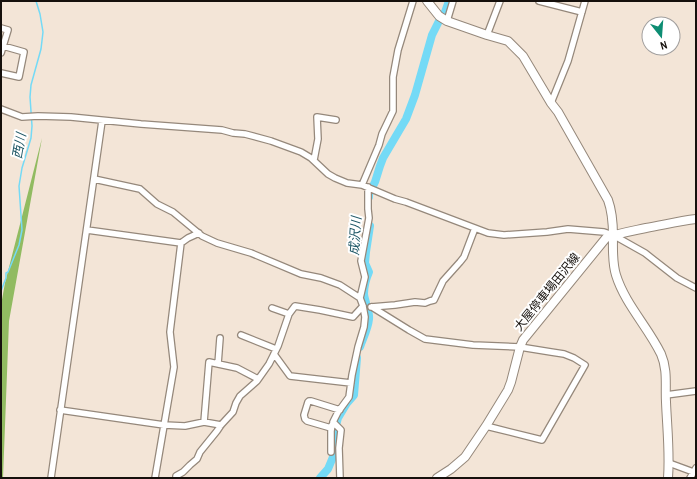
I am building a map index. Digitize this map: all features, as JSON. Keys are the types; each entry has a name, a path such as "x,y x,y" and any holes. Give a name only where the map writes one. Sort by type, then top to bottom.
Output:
{"street":[{"path":"360,298 365,277 361,261 369,218 367,187 382,134 393,111 393,78 398,50 413,1"},
{"path":"428,1 444,19 508,41 517,49 523,56 558,112 608,200 613,223 612,254 616,275 623,292 662,356 666,372 669,463 668,478"},
{"path":"444,19 453,1"},
{"path":"487,35 500,1"},
{"path":"539,1 582,12"},
{"path":"551,103 568,61 585,1"},
{"path":"1,28 8,30 1,53"},
{"path":"1,73 19,77 24,52 3,46"},
{"path":"1,109 22,116 71,117 222,130 246,134 301,152 314,160 328,174 347,183 367,187 395,199 488,233 504,235 568,229 604,232 613,235 645,253 677,278 696,288"},
{"path":"314,160 318,139 318,117 336,120"},
{"path":"51,478 102,120"},
{"path":"94,179 140,189 157,204 173,212 202,236 218,243 251,253 301,274 321,278 340,285 360,298 367,306 425,338 461,344 520,347 564,354 585,365 542,440 486,426"},
{"name":"大屋停車場田沢線","path":"437,478 452,469 465,457 510,386 523,340 606,238 613,235 683,221 696,220"},
{"path":"176,478 176,476 183,472 197,459 200,452 233,412 236,402 240,396 258,379 269,364 289,314 295,306 353,317 367,306 395,305 415,302 425,303 434,300 443,281 464,256 475,228"},
{"path":"87,230 181,243 199,233"},
{"path":"155,478 174,367 170,332 181,243"},
{"path":"331,452 334,425 340,410 349,397 367,306"},
{"path":"272,308 289,314"},
{"path":"241,335 275,351 290,376 351,383"},
{"path":"218,364 220,338"},
{"path":"204,422 209,362 237,368 258,379"},
{"path":"666,395 696,391"},
{"path":"340,410 309,401 304,415 307,421 334,425 341,430 340,478"},
{"path":"60,410 164,425 185,426 204,422 221,425"},
{"path":"669,463 695,471 690,478"}],"green space":[{"path":"42,138 9,321 3,478 1,478 1,305 5,283"}],"waterway":[{"name":"西川","path":"1,291 6,278 6,273 8,272 19,245 22,230 19,186 22,168 31,138 31,85 41,49 43,32 36,1"},
{"name":"成沢川","path":"369,197 383,158 406,119 415,95 432,35 445,12 449,1"},
{"name":"成沢川","path":"360,347 367,330 369,319 364,289 369,272 365,263 370,226"},
{"name":"成沢川","path":"320,478 328,469 333,457 335,429 338,418 354,395 357,358"}]}
